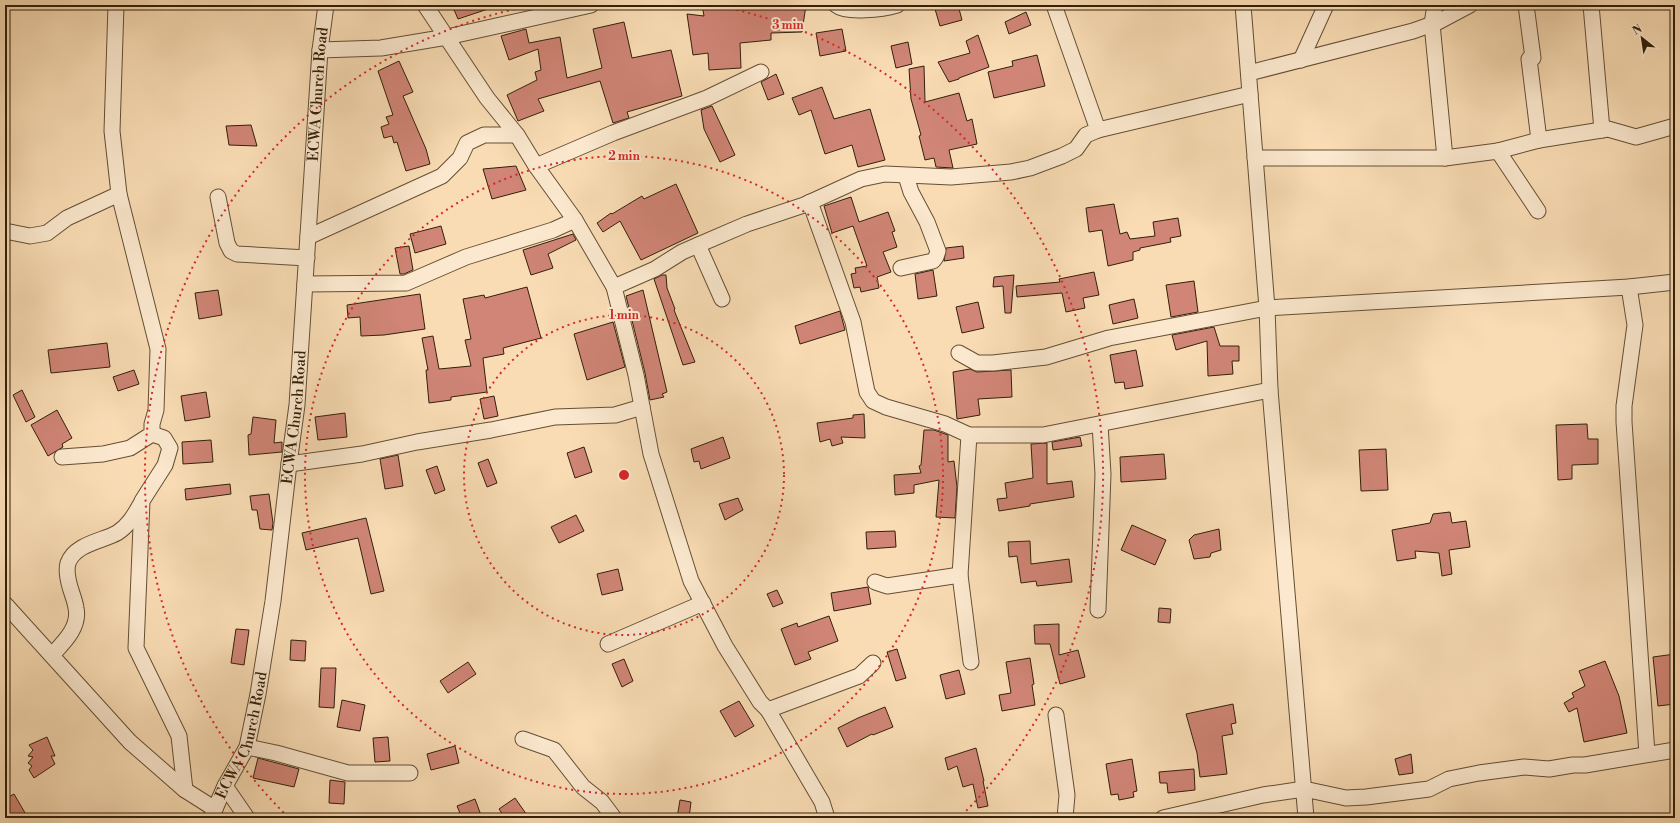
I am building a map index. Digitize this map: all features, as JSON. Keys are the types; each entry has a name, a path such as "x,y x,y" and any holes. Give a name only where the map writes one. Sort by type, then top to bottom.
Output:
{"street":[{"path":"116,5 112,131 118,194 158,349 156,410 152,424 152,434"},
{"name":"ECWA Church Road","path":"213,814 225,786 247,746 258,694 273,601 297,404 320,50 326,5"},
{"path":"425,5 487,98 517,135 536,166 574,220 614,287 634,368 651,454 691,581 725,646 760,702 768,710 822,802 827,818"},
{"path":"320,50 381,48 447,37 591,5"},
{"path":"836,5 840,8 864,10 897,5"},
{"path":"1054,5 1098,130"},
{"path":"1243,5 1267,308 1270,390 1306,818"},
{"path":"1301,60 1326,5"},
{"path":"1435,5 1432,24 1445,158"},
{"path":"1249,73 1413,31 1432,24 1470,5"},
{"path":"1526,5 1533,58 1529,59 1539,140"},
{"path":"1591,5 1602,130"},
{"path":"536,166 613,133 707,98 761,72"},
{"path":"614,287 655,269 682,252 698,245 747,224 804,205 861,179 885,174 951,178 1011,172 1030,168 1076,149 1086,135 1098,130 1250,94"},
{"path":"1255,158 1445,158 1498,151 1539,140 1608,129 1636,137 1675,126"},
{"path":"308,237 442,176 460,158 467,143 484,135 517,135"},
{"path":"1498,151 1538,210"},
{"path":"901,268 933,261 938,251 927,222 911,192 906,176"},
{"path":"5,230 30,236 47,233 67,218 118,194"},
{"path":"218,197 227,243 231,251 237,254 307,258"},
{"path":"810,202 853,322 867,392 873,401 886,407 945,424 968,435 1043,435 1270,390"},
{"path":"305,284 406,283 466,257 553,230 574,220"},
{"path":"698,245 722,299"},
{"path":"959,353 977,363 993,363 1046,357 1109,338 1267,308 1629,287 1675,282"},
{"path":"1629,287 1635,325 1624,406 1624,422 1647,754"},
{"path":"289,464 362,454 417,442 492,430 555,417 614,415 642,407"},
{"path":"1098,610 1103,474 1100,424"},
{"path":"62,457 103,454 130,448 152,434"},
{"path":"52,655 70,636 75,623 77,609 67,578 68,563 75,552 91,543 117,532 132,521 142,501 164,466 170,448 164,438 152,434"},
{"path":"968,435 960,575 971,662"},
{"path":"142,501 136,648 179,736 185,790"},
{"path":"875,582 887,586 960,575"},
{"path":"608,644 703,603"},
{"path":"5,604 130,742 213,814"},
{"path":"768,710 859,676 873,663"},
{"path":"1056,715 1067,795 1065,818"},
{"path":"523,739 554,750 583,787 602,802 614,818"},
{"path":"247,746 348,773 410,773"},
{"path":"1163,818 1192,815 1262,795 1304,789 1346,798 1366,797 1429,789 1449,780 1479,773 1524,767 1549,769 1573,765 1585,765 1647,754 1675,753"},
{"path":"225,786 247,818"}],"building":[{"path":"452,5 494,5 494,7 458,19"},
{"path":"702,5 806,5 802,32 771,33 771,40 740,43 741,68 709,70 708,53 693,55 687,14 704,16"},
{"path":"948,5 958,5 962,20 940,26 935,9"},
{"path":"1026,12 1031,25 1009,34 1005,22"},
{"path":"624,22 632,58 671,50 682,96 627,112 629,118 613,123 600,81 538,99 544,111 518,121 507,95 537,80 535,72 541,70 538,49 509,60 501,36 526,29 529,43 560,37 567,78 602,68 593,29"},
{"path":"842,29 846,51 820,56 816,33"},
{"path":"978,35 989,67 949,82 938,62 970,53 966,41"},
{"path":"908,42 912,64 896,68 891,46"},
{"path":"1037,55 1045,86 994,98 988,72 1013,66 1012,61"},
{"path":"399,61 413,92 403,96 426,149 430,164 406,171 397,142 394,143 392,136 384,138 381,127 389,124 386,117 393,115 378,71"},
{"path":"924,66 925,102 959,93 967,121 972,119 977,144 949,150 953,168 936,167 934,158 925,160 919,136 921,135 911,99 909,69"},
{"path":"776,74 784,94 768,100 761,82"},
{"path":"822,87 834,119 870,109 885,160 858,167 852,145 825,154 811,110 799,115 792,98"},
{"path":"712,106 735,155 720,162 704,129 701,110"},
{"path":"251,125 257,146 229,145 226,126"},
{"path":"516,166 526,190 492,199 483,169"},
{"path":"676,184 698,233 641,260 620,221 603,232 597,223 611,213 612,214 642,196 644,199"},
{"path":"851,197 859,222 888,212 895,231 892,232 897,247 883,252 891,272 877,277 879,288 861,292 860,287 854,288 851,274 856,273 855,268 867,266 853,226 832,233 824,206"},
{"path":"1114,204 1120,234 1127,232 1130,239 1155,236 1153,222 1178,218 1181,236 1170,238 1171,242 1140,248 1140,250 1133,252 1133,260 1108,266 1102,230 1089,232 1086,208"},
{"path":"441,226 446,244 415,253 410,234"},
{"path":"573,234 576,240 548,254 553,268 531,275 523,250"},
{"path":"409,246 413,270 400,274 395,248"},
{"path":"963,246 964,258 944,261 946,248"},
{"path":"933,270 937,296 918,299 915,274"},
{"path":"1094,272 1099,295 1083,298 1085,308 1066,312 1062,293 1017,297 1016,286 1060,282 1059,279"},
{"path":"662,275 666,275 667,288 675,309 674,310 695,362 683,365 654,279"},
{"path":"1014,275 1011,313 1005,313 1003,286 993,287 994,277"},
{"path":"1194,281 1198,312 1171,317 1166,285"},
{"path":"527,287 541,338 503,348 504,354 483,358 487,392 451,397 451,400 429,403 426,370 428,370 422,338 433,336 439,369 471,366 465,340 471,339 463,299 484,295 485,298"},
{"path":"218,290 222,315 199,319 195,293"},
{"path":"643,290 667,392 662,394 664,397 650,400 626,296"},
{"path":"420,294 425,329 384,335 361,336 360,317 348,318 347,305"},
{"path":"1134,299 1138,318 1113,324 1109,305"},
{"path":"978,302 984,328 962,333 956,307"},
{"path":"840,311 845,330 800,344 795,326"},
{"path":"613,322 625,367 587,380 574,334"},
{"path":"1214,327 1220,346 1239,346 1239,361 1232,361 1233,374 1208,376 1207,341 1176,350 1172,335"},
{"path":"107,343 110,367 51,373 48,350"},
{"path":"1136,350 1143,386 1125,389 1124,382 1115,383 1110,355"},
{"path":"970,369 977,372 1011,370 1012,397 978,399 980,415 957,419 953,372"},
{"path":"134,370 139,384 118,391 113,377"},
{"path":"22,390 35,417 26,422 13,395"},
{"path":"206,392 210,417 185,421 181,396"},
{"path":"494,396 498,416 484,419 480,399"},
{"path":"57,410 72,438 62,444 63,447 48,456 31,425"},
{"path":"345,413 347,437 318,440 315,417"},
{"path":"864,414 865,438 841,437 843,443 832,446 830,439 820,442 817,423 853,418 853,415"},
{"path":"253,417 276,420 274,443 282,442 282,452 249,455 248,435 251,434"},
{"path":"1587,424 1588,439 1598,439 1598,464 1572,465 1572,479 1558,480 1556,425"},
{"path":"924,430 934,430 948,435 948,462 954,461 957,487 955,518 936,517 939,480 914,485 914,493 895,495 894,475 921,473 919,466 921,465"},
{"path":"723,437 730,458 701,469 699,461 694,462 691,449"},
{"path":"1080,437 1082,446 1053,450 1052,442"},
{"path":"211,440 213,462 183,464 182,442"},
{"path":"1047,443 1047,484 1072,481 1074,497 999,511 997,499 1007,498 1005,483 1033,478 1031,444"},
{"path":"584,447 592,472 575,478 567,453"},
{"path":"1386,449 1388,490 1361,491 1359,450"},
{"path":"1164,454 1166,479 1121,482 1120,457"},
{"path":"398,455 403,486 385,489 380,459"},
{"path":"488,459 497,483 487,487 478,463"},
{"path":"437,466 445,490 435,494 426,470"},
{"path":"230,484 231,494 186,500 185,489"},
{"path":"269,494 273,523 272,530 260,529 257,510 252,510 250,496"},
{"path":"738,498 743,510 725,520 719,504"},
{"path":"1450,512 1452,523 1466,521 1470,547 1449,550 1452,574 1442,576 1439,553 1415,551 1416,558 1397,561 1392,530 1430,523 1433,514"},
{"path":"576,515 584,531 559,543 551,527"},
{"path":"366,518 384,591 371,594 358,538 306,550 302,533"},
{"path":"1132,525 1166,540 1155,565 1121,550"},
{"path":"1219,529 1221,550 1211,553 1210,557 1194,559 1189,540 1194,535"},
{"path":"895,531 896,547 867,549 866,532"},
{"path":"1030,541 1031,564 1069,559 1072,582 1037,586 1036,581 1021,583 1017,556 1009,557 1008,542"},
{"path":"618,569 623,590 602,595 597,574"},
{"path":"868,587 871,604 834,611 831,593"},
{"path":"777,590 783,603 773,607 767,594"},
{"path":"1159,608 1171,609 1170,623 1158,622"},
{"path":"829,616 838,641 808,652 811,659 795,665 781,629 797,623 798,627"},
{"path":"1059,624 1059,655 1078,650 1085,677 1060,684 1050,644 1035,644 1034,625"},
{"path":"236,629 249,630 244,665 231,663"},
{"path":"291,640 306,641 305,661 290,660"},
{"path":"897,649 906,678 896,681 887,652"},
{"path":"1675,654 1675,704 1658,706 1653,657"},
{"path":"1030,658 1034,684 1032,685 1035,705 1002,711 999,695 1011,693 1006,662"},
{"path":"624,659 633,681 622,687 612,664"},
{"path":"1605,661 1619,696 1627,733 1584,742 1577,708 1569,712 1564,703 1574,697 1572,693 1585,686 1579,671"},
{"path":"468,662 476,674 448,693 440,681"},
{"path":"321,668 336,668 334,708 319,707"},
{"path":"959,670 965,694 946,699 940,675"},
{"path":"342,700 365,705 360,731 337,727"},
{"path":"739,701 754,726 735,737 720,711"},
{"path":"1233,704 1236,723 1231,724 1233,734 1222,736 1227,774 1200,777 1197,753 1186,714"},
{"path":"885,707 893,727 873,735 872,734 847,747 838,728"},
{"path":"47,737 55,756 51,756 55,764 34,778 29,770 32,766 28,763 33,757 28,756 33,750 29,745"},
{"path":"388,737 390,761 375,762 373,738"},
{"path":"455,746 459,763 431,770 427,754"},
{"path":"976,748 988,806 978,808 973,784 963,787 957,766 948,770 945,758"},
{"path":"1411,754 1413,773 1399,775 1395,759"},
{"path":"258,758 299,769 294,787 253,778"},
{"path":"1132,759 1137,791 1133,792 1134,797 1119,800 1118,794 1111,795 1106,764"},
{"path":"1194,769 1195,790 1168,793 1167,783 1160,783 1159,772"},
{"path":"330,780 345,782 344,804 329,803"},
{"path":"14,794 28,818 5,818 5,799"},
{"path":"515,798 529,818 505,818 499,809"},
{"path":"475,799 482,818 462,818 457,806"},
{"path":"680,800 691,802 689,818 677,818"}]}
